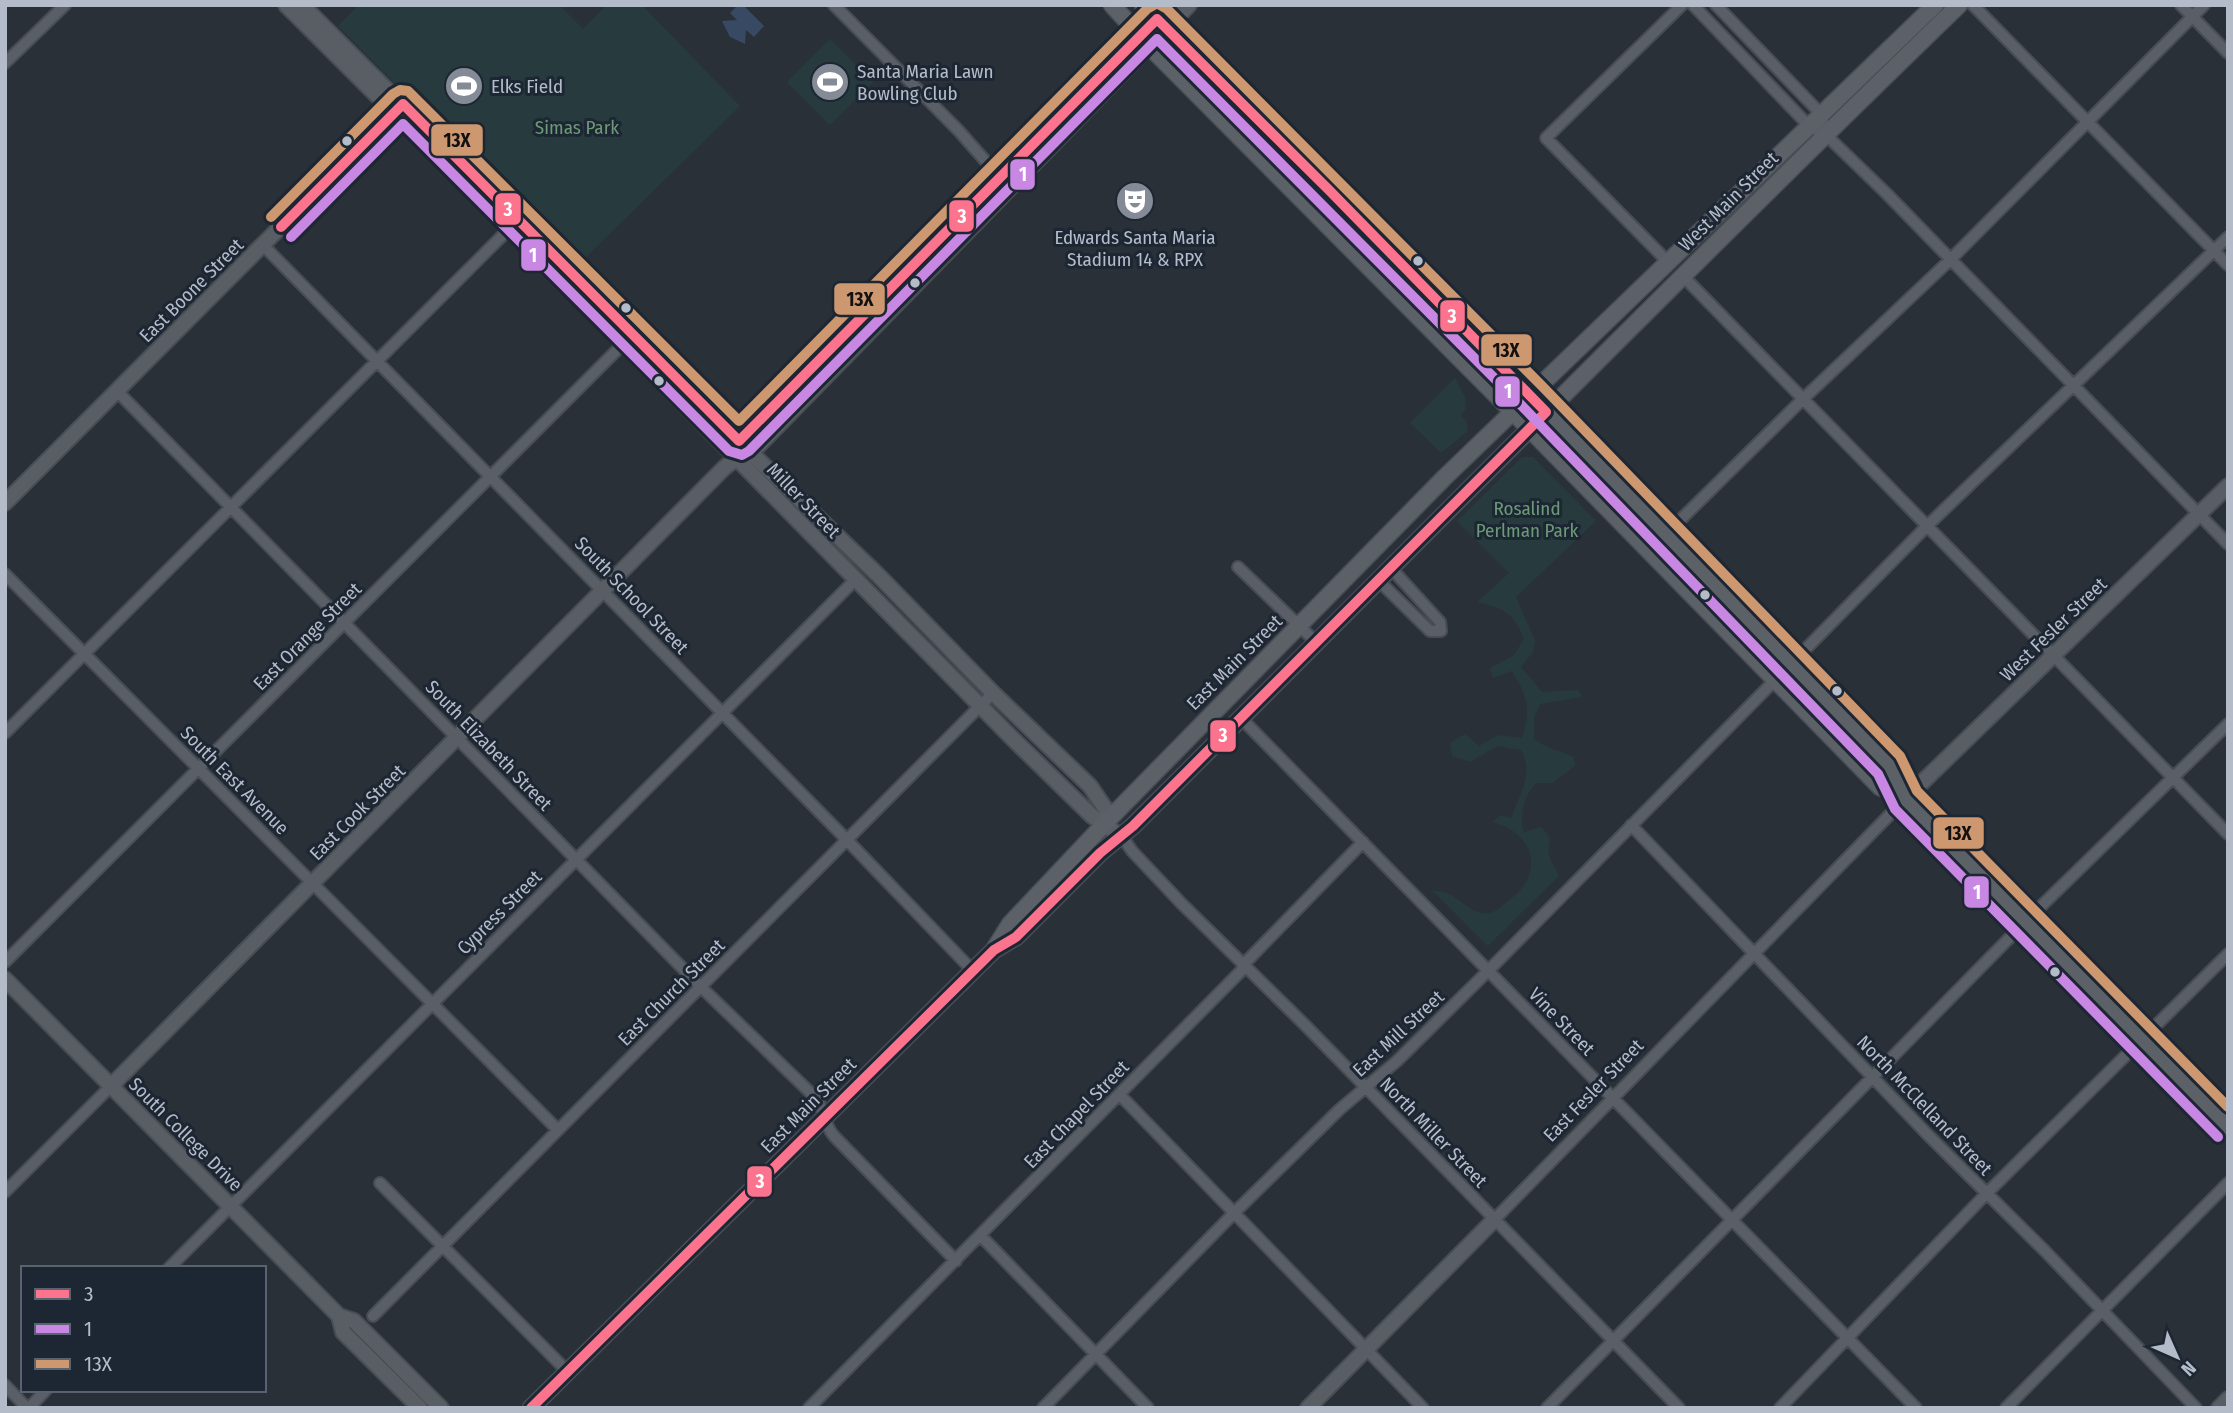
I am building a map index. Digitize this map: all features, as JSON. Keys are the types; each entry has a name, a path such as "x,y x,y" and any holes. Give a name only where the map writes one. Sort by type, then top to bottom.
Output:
{"main road":[{"path":"1112,5 1880,787 1905,799 2228,1127"},
{"path":"1143,5 1532,396 1890,766 1905,799"},
{"name":"West Main Street","path":"1513,412 1935,5"},
{"name":"West Main Street","path":"1529,428 1959,5"},
{"path":"1683,276 1680,271 1684,261 1724,218 1740,194"},
{"path":"1609,350 1624,324 1669,275 1671,269 1668,262"},
{"name":"East Main Street","path":"994,950 1010,924 1108,821 1444,478 1513,412"},
{"name":"East Main Street","path":"531,1408 826,1122 972,971 994,950 1016,937 1100,853 1122,837 1529,428"}],"street":[{"path":"5,63 65,5"},
{"name":"Miller Street","path":"286,5 399,108"},
{"name":"Miller Street","path":"302,5 399,108 628,339 736,458 855,580 981,705 1108,821 1122,837"},
{"path":"834,5 959,131 1010,191"},
{"path":"1161,24 1170,5"},
{"path":"736,458 739,441 1000,176 1161,24 1189,5"},
{"path":"1668,262 1546,138 1682,5"},
{"path":"1693,5 1810,127 1825,134 2228,544"},
{"path":"1716,5 1822,115 1825,134"},
{"path":"1973,5 2228,265"},
{"path":"2181,5 2228,53"},
{"path":"1665,535 1950,260 2204,5"},
{"name":"East Cook Street","path":"5,1192 736,458 751,453 1010,191 1145,40"},
{"name":"East Boone Street","path":"5,503 399,108"},
{"path":"5,733 514,223"},
{"name":"East Mill Street","path":"1043,1408 1235,1212 1489,971 1927,526 2228,237"},
{"name":"South School Street","path":"264,245 972,971"},
{"path":"1683,276 2228,834"},
{"path":"866,314 877,325"},
{"name":"Miller Street","path":"628,339 879,576 993,693 1090,786 1108,821"},
{"name":"East Orange Street","path":"5,962 628,339"},
{"name":"South Elizabeth Street","path":"117,391 702,986 818,1100 826,1122 956,1261"},
{"name":"West Fesler Street","path":"1905,799 2228,486"},
{"path":"1238,567 1316,642"},
{"path":"1378,580 1430,631 1441,631 1440,622 1390,567"},
{"name":"South East Avenue","path":"5,574 558,1130"},
{"name":"Cypress Street","path":"171,1266 855,580"},
{"name":"East Church Street","path":"373,1316 993,693"},
{"name":"Vine Street","path":"1241,718 1916,1408"},
{"path":"1547,1408 2026,922 2228,724"},
{"name":"East Fesler Street","path":"1308,1408 1905,799"},
{"name":"North McClelland Street","path":"1631,825 1872,1077 2196,1408"},
{"name":"North Miller Street","path":"1122,837 1181,903 1366,1087 1679,1408"},
{"name":"East Chapel Street","path":"809,1408 1120,1095 1363,842"},
{"path":"1780,1408 1987,1193 2228,954"},
{"name":"South College Drive","path":"5,979 339,1316 354,1321 441,1408"},
{"path":"1120,1095 1423,1408"},
{"path":"380,1183 568,1372"},
{"path":"2006,1408 2228,1183"},
{"path":"981,1236 1148,1408"},
{"name":"South College Drive","path":"339,1316 343,1332 420,1408"},
{"path":"5,1385 28,1408 44,1392"},
{"path":"2219,1408 2228,1399"}],"green space":[{"name":"Simas Park","path":"359,5 559,5 583,29 607,5 642,5 740,106 576,267 338,26"},
{"name":"Santa Maria Lawn Bowling Club","path":"830,39 873,82 830,125 787,82"},
{"path":"1455,378 1465,397 1466,409 1461,415 1466,421 1468,431 1441,453 1410,423"},
{"name":"Rosalind Perlman Park","path":"1522,457 1533,457 1596,521 1516,597 1535,640 1533,652 1521,667 1542,692 1578,690 1582,697 1540,704 1534,717 1534,738 1573,757 1576,765 1553,783 1536,783 1528,794 1522,812 1524,832 1541,827 1548,835 1550,857 1559,876 1488,946 1433,891 1443,892 1479,913 1486,913 1493,912 1507,902 1527,880 1531,857 1527,846 1508,828 1493,822 1500,815 1511,818 1524,784 1525,759 1521,750 1497,746 1470,762 1452,756 1450,743 1465,734 1479,746 1498,735 1522,738 1527,711 1522,688 1512,671 1493,678 1490,668 1514,655 1524,639 1507,613 1477,602 1509,573 1457,521"}],"water":[{"path":"738,5 743,5 764,26 754,37 746,30 745,44 730,37 722,21 737,20 730,13"}],"transit line":[{"name":"13X","path":"271,217 393,94 400,90 408,91 739,421 1147,9 1154,5"},
{"name":"13X","path":"1160,5 1167,9 1542,386 1900,756 1917,791 2228,1107"},
{"name":"3","path":"281,227 403,104 739,441 1157,19 1546,412 1133,826 1100,853 1016,937 994,950 531,1408"},
{"name":"1","path":"291,237 403,124 729,451 742,455 749,451 1157,39 1522,406 1878,774 1895,809 2218,1137"}],"place":[{"name":"Santa Maria Lawn Bowling Club","path":"830,82"},
{"name":"Elks Field","path":"464,86"},
{"name":"Edwards Santa Maria Stadium 14 & RPX","path":"1135,201"}]}
